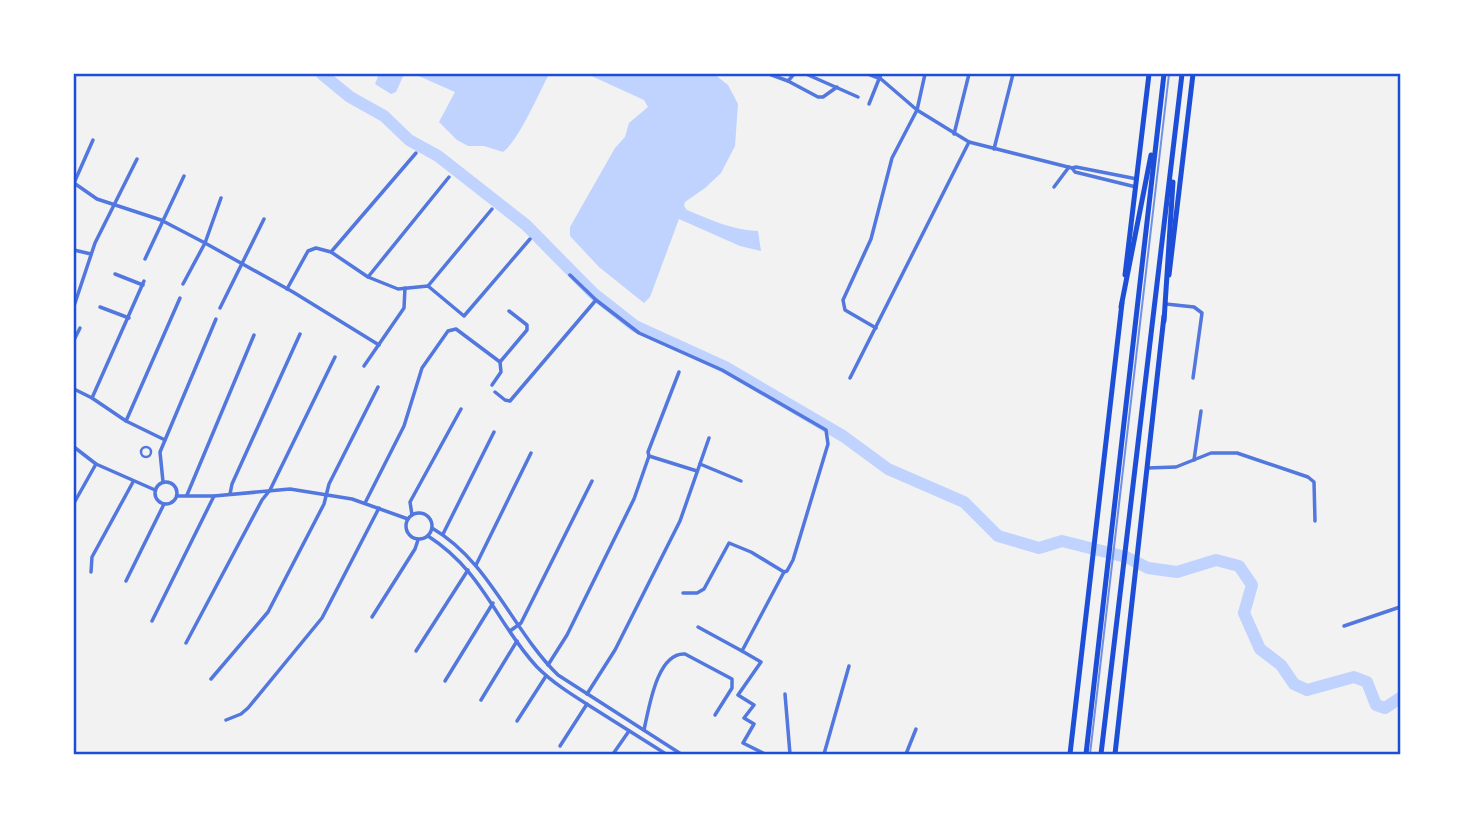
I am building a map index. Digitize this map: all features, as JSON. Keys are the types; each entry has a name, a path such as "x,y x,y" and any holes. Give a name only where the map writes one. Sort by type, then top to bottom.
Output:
{"main road":[{"path":"1070,754 1149,74"},
{"path":"1086,754 1164,74"},
{"path":"1101,754 1182,74"},
{"path":"1115,754 1193,74"},
{"path":"1121,307 1158,117"},
{"path":"1164,321 1177,120"}],"street":[{"path":"769,74 818,97 823,97 837,87"},
{"path":"788,81 794,74"},
{"path":"806,74 858,97"},
{"path":"867,74 881,76 917,110 969,142 1136,187"},
{"path":"876,328 845,310 843,300 871,239 896,148 917,110 925,74"},
{"path":"954,134 969,74"},
{"path":"994,149 1013,74"},
{"path":"869,104 881,76"},
{"path":"93,140 74,183 97,199 162,221 205,243 379,345"},
{"path":"850,378 969,142"},
{"path":"331,252 416,153"},
{"path":"74,306 90,254 137,159"},
{"path":"1055,187 1070,168 1076,166 1137,179"},
{"path":"145,259 184,176"},
{"path":"368,277 449,177"},
{"path":"183,284 205,243 221,198"},
{"path":"428,286 492,209"},
{"path":"220,308 264,219"},
{"path":"287,289 308,251 316,248 331,252 368,277 398,289 428,286 464,316 530,239"},
{"path":"74,250 90,254"},
{"path":"92,398 144,283 115,274"},
{"path":"570,275 596,300 639,333 722,370 826,430 828,444 793,560 742,651"},
{"path":"364,366 404,308 405,288"},
{"path":"126,421 180,298"},
{"path":"495,392 510,401 596,300"},
{"path":"1166,304 1194,307 1202,313 1193,378"},
{"path":"100,307 129,318"},
{"path":"492,385 501,372 500,362 527,330 527,325 509,310"},
{"path":"163,482 159,456 216,319"},
{"path":"74,340 80,328"},
{"path":"365,503 404,426 422,368 448,331 456,329 500,362"},
{"path":"230,494 232,484 300,334"},
{"path":"187,495 254,335"},
{"path":"186,643 262,500 270,490 335,357"},
{"path":"548,665 567,635 635,499 649,456 649,447 679,372"},
{"path":"211,679 268,612 301,552 329,484 378,387"},
{"path":"74,389 126,421 165,440"},
{"path":"412,515 410,502 461,409"},
{"path":"1195,460 1201,411"},
{"path":"443,534 494,432"},
{"path":"587,694 615,650 680,521 709,438"},
{"path":"74,447 96,464 155,491"},
{"path":"476,565 530,453"},
{"path":"1147,468 1176,467 1211,453 1237,453 1310,478 1314,482 1315,521"},
{"path":"649,456 697,471"},
{"path":"74,503 96,464"},
{"path":"700,464 741,481"},
{"path":"510,631 517,625 592,481"},
{"path":"91,572 92,557 133,482"},
{"path":"155,491 163,482"},
{"path":"163,482 173,484 177,496"},
{"path":"155,491 157,499 164,504 172,502 177,496 214,496 290,489 365,503 408,519"},
{"path":"152,621 214,496"},
{"path":"126,581 164,504"},
{"path":"226,720 248,708 322,618 379,508"},
{"path":"426,514 432,523 428,536 418,540 413,538 406,530 408,519 412,515 426,514"},
{"path":"432,528 443,534 476,565 517,625 558,675 681,754"},
{"path":"428,536 448,549 468,570 517,641 546,676 666,754"},
{"path":"372,617 418,540"},
{"path":"683,593 697,593 704,589 729,543 751,552 784,572"},
{"path":"416,651 468,570"},
{"path":"445,681 493,603"},
{"path":"1344,626 1401,607"},
{"path":"698,627 761,662 738,695 754,705 744,718 754,724 743,743 765,754"},
{"path":"481,700 517,641"},
{"path":"644,730 661,670 669,658 677,653 685,654 732,679 732,688 715,715"},
{"path":"824,754 849,666"},
{"path":"517,721 546,676"},
{"path":"785,694 790,754"},
{"path":"560,746 587,704"},
{"path":"906,754 916,729"},
{"path":"613,754 629,731"}],"water":[{"path":"379,74 404,74 396,92 391,94 375,84"},
{"path":"414,74 549,74 522,127 503,152 484,146 468,146 457,140 439,122 455,92"},
{"path":"587,74 714,74 728,85 738,104 735,146 721,173 685,202 684,206 687,210 722,224 758,231 761,251 740,246 679,219 650,297 644,303 599,267 570,236 570,227 615,148 625,137 629,123 648,107 644,100"}],"waterway":[{"path":"322,74 350,97 384,116 409,140 438,156 526,225 593,293 635,326 725,367 843,436 888,469 964,502 998,536 1039,548 1062,541 1126,557 1148,568 1177,572 1216,560 1239,566 1252,585 1244,613 1260,649 1281,665 1294,684 1307,690 1354,677 1367,682 1376,705 1385,708 1400,698"}],"railway":[{"path":"1090,754 1169,74"}]}
